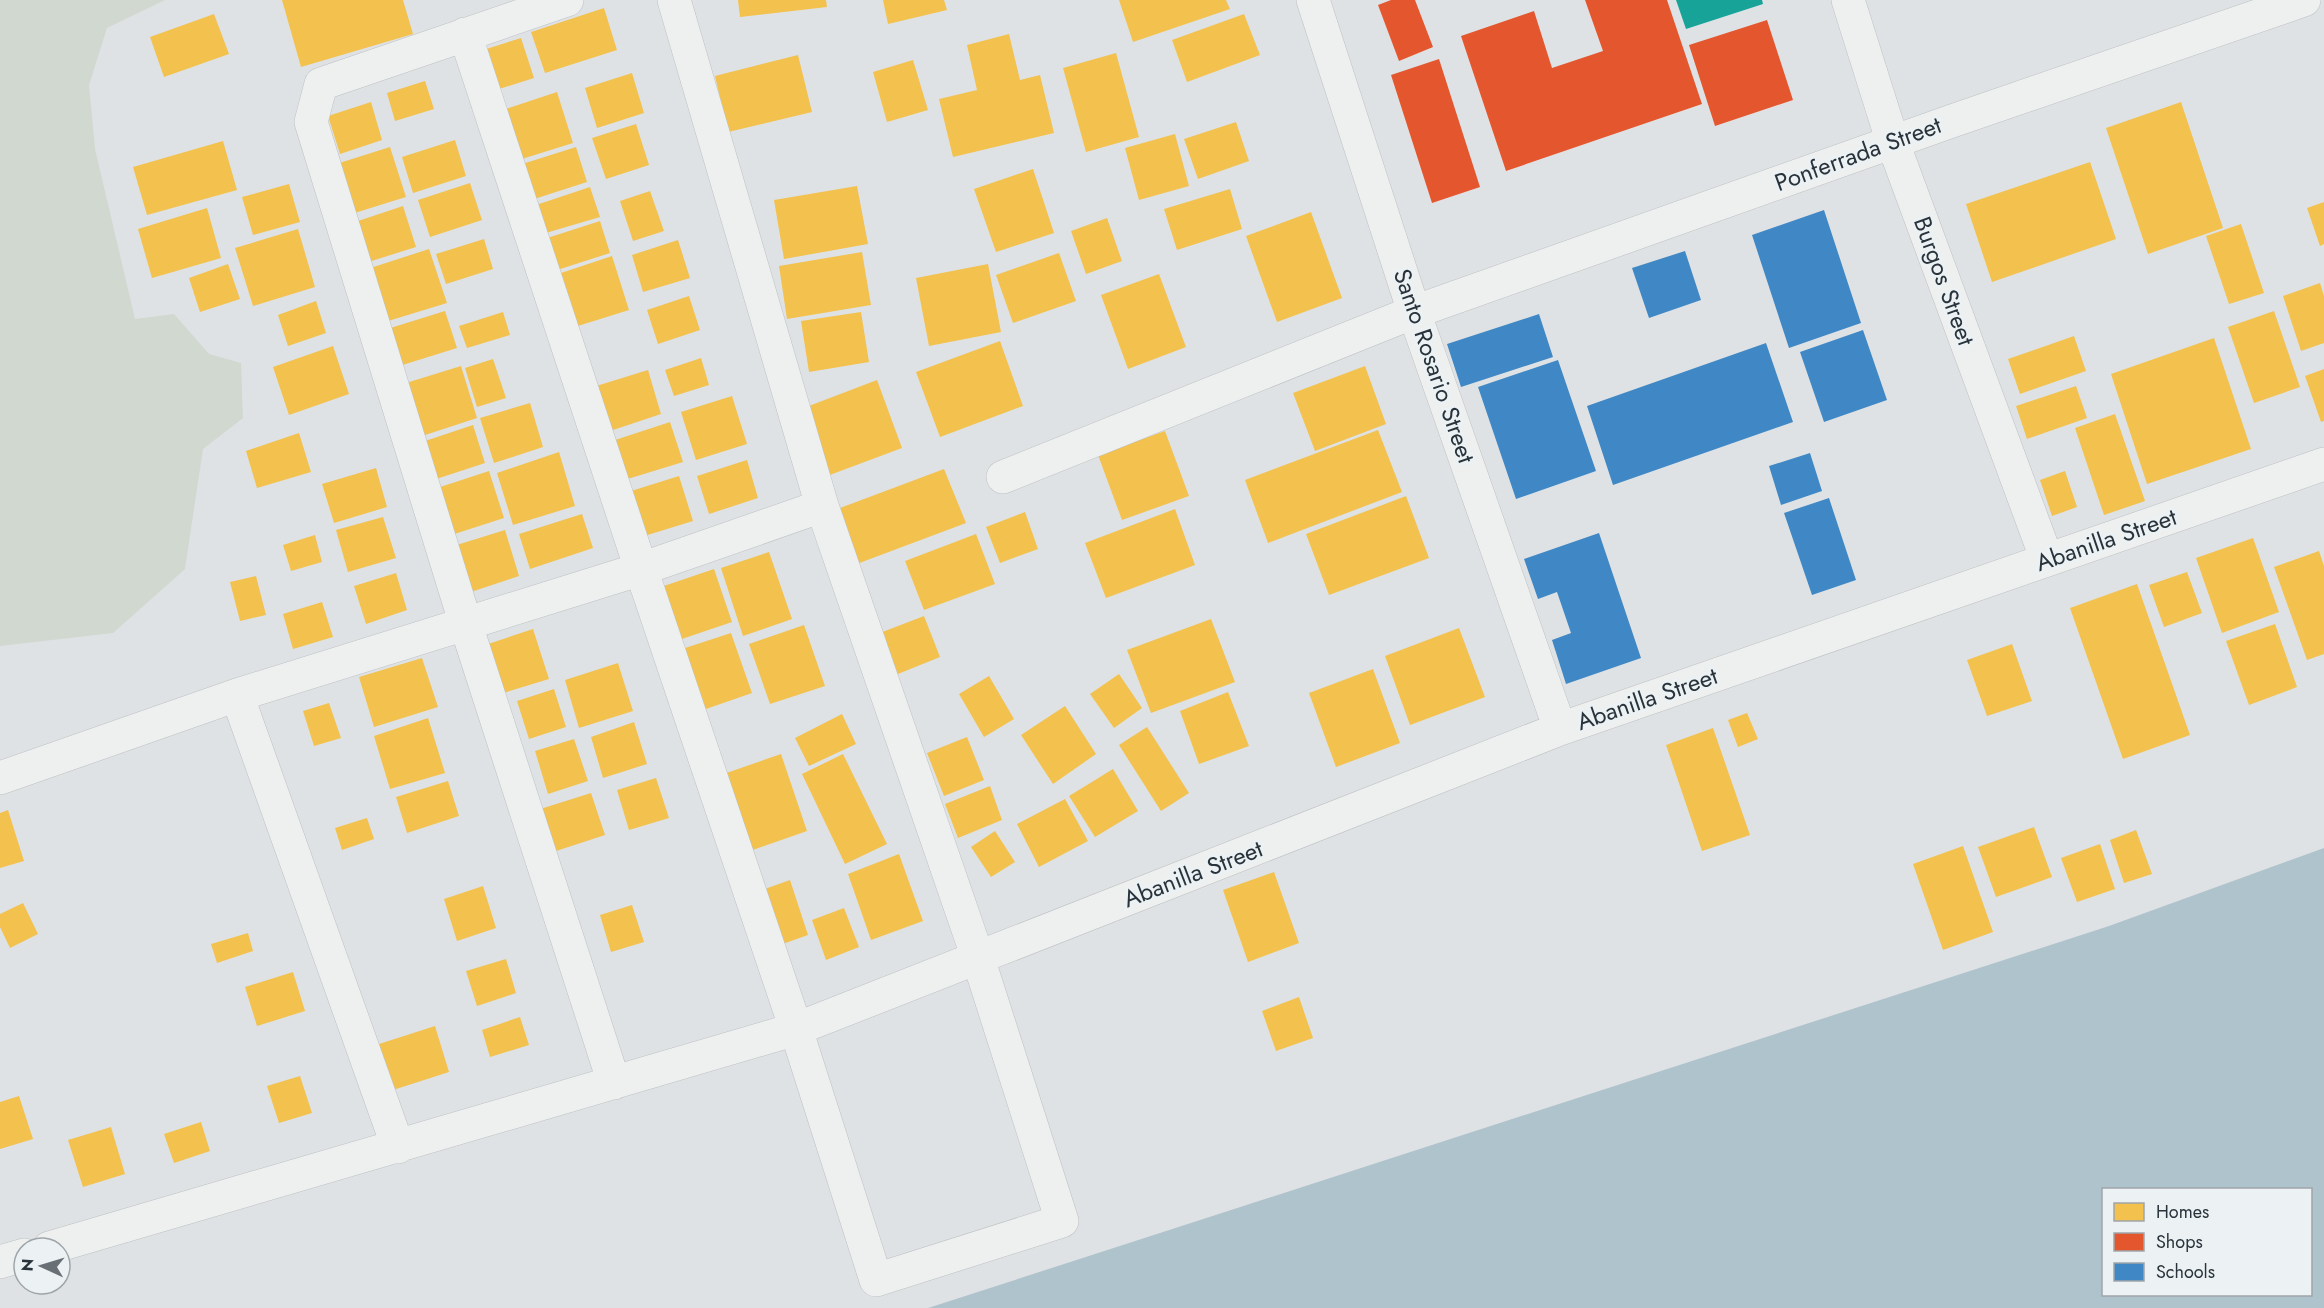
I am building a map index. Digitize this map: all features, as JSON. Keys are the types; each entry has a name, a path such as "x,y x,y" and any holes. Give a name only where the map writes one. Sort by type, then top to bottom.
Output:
{"street":[{"path":"567,0 321,84 311,122 466,625 614,1083"},
{"path":"465,34 641,569 796,1029 876,1280 1062,1221 978,958 822,506 674,0"},
{"name":"Santo Rosario Street","path":"1313,0 1414,312 1560,729"},
{"name":"Burgos Street","path":"1848,0 1893,143 2046,560"},
{"name":"Ponferrada Street","path":"1003,477 1414,312 2304,0"},
{"name":"Abanilla Street","path":"72,1241 796,1029 1560,729 2324,464"},
{"path":"0,778 237,695 641,569 822,506"},
{"path":"237,695 398,1147"}],"shaded area":[{"path":"0,0 165,0 107,28 89,85 95,149 135,319 174,314 209,354 241,363 243,418 203,449 185,569 113,633 0,646"}],"water":[{"path":"2324,848 2324,1308 928,1308 2109,926"}],"building: Homes":[{"path":"282,0 403,0 413,34 301,67"},
{"path":"738,0 826,0 827,7 740,17"},
{"path":"883,0 944,0 947,10 888,24"},
{"path":"1119,0 1226,0 1230,9 1133,42"},
{"path":"604,8 617,50 545,73 531,32"},
{"path":"214,14 229,54 164,77 150,37"},
{"path":"1244,14 1260,55 1187,82 1172,40"},
{"path":"1009,34 1020,80 1040,75 1054,133 953,157 939,99 977,90 967,45"},
{"path":"521,38 534,78 493,91 480,51"},
{"path":"1116,53 1139,137 1086,152 1063,68"},
{"path":"798,55 812,112 728,132 715,76"},
{"path":"913,60 928,110 887,122 873,72"},
{"path":"632,73 644,113 597,128 585,88"},
{"path":"425,81 434,109 395,121 387,93"},
{"path":"557,92 573,143 509,163 494,113"},
{"path":"371,102 382,140 340,154 328,116"},
{"path":"2181,102 2223,228 2148,254 2106,128"},
{"path":"1236,122 1249,161 1198,179 1184,139"},
{"path":"636,124 649,165 606,179 592,138"},
{"path":"1175,134 1189,186 1139,200 1125,148"},
{"path":"455,140 466,176 413,193 402,157"},
{"path":"223,141 237,190 147,215 133,167"},
{"path":"390,147 406,197 348,215 333,165"},
{"path":"576,147 587,182 528,201 516,166"},
{"path":"2090,162 2116,239 1992,282 1966,204"},
{"path":"1033,169 1054,233 996,252 974,189"},
{"path":"470,183 482,220 430,237 418,200"},
{"path":"289,184 300,222 253,235 242,197"},
{"path":"857,186 868,244 784,259 774,200"},
{"path":"590,187 600,217 539,235 530,207"},
{"path":"1230,189 1242,229 1177,250 1164,209"},
{"path":"650,191 664,231 633,241 620,201"},
{"path":"2324,202 2324,244 2320,246 2307,208"},
{"path":"403,206 416,247 362,264 349,224"},
{"path":"207,208 221,258 152,278 138,229"},
{"path":"1311,212 1342,298 1277,322 1246,236"},
{"path":"1107,218 1122,261 1086,274 1071,231"},
{"path":"600,221 610,253 551,272 541,240"},
{"path":"2241,224 2264,293 2229,304 2206,236"},
{"path":"298,229 315,287 253,306 235,248"},
{"path":"484,239 493,269 446,284 436,254"},
{"path":"678,240 690,278 643,292 632,255"},
{"path":"429,249 447,303 375,325 358,272"},
{"path":"862,252 871,305 787,319 779,266"},
{"path":"1059,253 1076,301 1013,323 996,275"},
{"path":"612,256 629,310 565,330 549,277"},
{"path":"228,264 240,299 200,312 189,278"},
{"path":"988,264 1001,332 929,346 916,278"},
{"path":"1159,274 1186,347 1128,369 1101,295"},
{"path":"2320,283 2324,296 2324,343 2301,351 2283,296"},
{"path":"689,296 700,330 658,344 647,310"},
{"path":"316,301 326,333 288,346 278,315"},
{"path":"445,311 457,348 396,367 384,330"},
{"path":"2274,311 2300,387 2254,403 2228,327"},
{"path":"503,312 510,335 467,348 459,326"},
{"path":"861,312 869,362 809,372 801,321"},
{"path":"2074,336 2086,371 2020,394 2008,359"},
{"path":"2214,338 2251,449 2147,484 2111,374"},
{"path":"1000,341 1023,406 940,437 916,372"},
{"path":"333,346 349,394 289,415 273,367"},
{"path":"701,358 709,385 674,396 665,370"},
{"path":"493,359 506,398 477,407 465,368"},
{"path":"461,366 477,418 410,440 393,387"},
{"path":"1365,366 1386,424 1315,451 1293,393"},
{"path":"2324,369 2324,421 2321,422 2305,376"},
{"path":"648,370 661,414 607,432 593,387"},
{"path":"877,380 902,448 827,476 801,409"},
{"path":"2076,386 2087,418 2027,439 2016,406"},
{"path":"732,396 747,444 696,460 681,412"},
{"path":"530,403 543,447 494,463 480,418"},
{"path":"2115,414 2145,501 2104,515 2075,428"},
{"path":"670,422 683,462 621,481 609,442"},
{"path":"473,425 485,463 424,483 413,445"},
{"path":"1378,430 1402,492 1268,543 1245,480"},
{"path":"1165,431 1189,496 1122,520 1098,455"},
{"path":"299,433 311,472 257,488 246,451"},
{"path":"559,452 575,506 513,525 497,473"},
{"path":"747,460 758,498 709,514 697,476"},
{"path":"376,468 387,507 334,523 322,484"},
{"path":"944,469 966,523 854,565 832,511"},
{"path":"489,471 504,518 442,538 428,491"},
{"path":"2065,471 2077,507 2052,516 2040,480"},
{"path":"679,476 693,521 641,537 628,492"},
{"path":"1406,496 1429,558 1329,595 1306,534"},
{"path":"1175,509 1195,565 1106,598 1085,543"},
{"path":"1025,512 1038,549 1000,563 986,527"},
{"path":"582,514 593,548 530,569 519,534"},
{"path":"383,517 396,558 348,572 336,530"},
{"path":"505,530 519,576 462,595 447,548"},
{"path":"976,534 995,584 924,610 905,561"},
{"path":"315,535 322,562 291,571 283,545"},
{"path":"2253,538 2279,612 2222,633 2196,558"},
{"path":"2319,551 2324,566 2324,654 2307,660 2274,567"},
{"path":"769,552 792,619 743,636 721,568"},
{"path":"714,569 732,622 670,643 652,590"},
{"path":"2187,572 2202,613 2164,627 2149,585"},
{"path":"396,573 407,610 366,624 354,586"},
{"path":"256,576 266,615 240,621 230,582"},
{"path":"2137,584 2190,735 2123,759 2070,608"},
{"path":"322,602 333,637 293,649 283,614"},
{"path":"924,616 940,657 888,678 872,636"},
{"path":"1211,619 1235,682 1151,713 1127,650"},
{"path":"2275,624 2297,687 2249,705 2226,641"},
{"path":"804,625 825,686 770,704 749,644"},
{"path":"1459,628 1485,697 1410,725 1385,656"},
{"path":"533,629 549,679 500,694 485,645"},
{"path":"731,633 752,693 703,710 682,649"},
{"path":"2012,644 2032,701 1987,716 1967,660"},
{"path":"422,658 438,707 374,727 359,677"},
{"path":"618,663 633,711 579,728 565,680"},
{"path":"1373,669 1400,743 1336,767 1309,693"},
{"path":"1119,674 1142,708 1114,728 1090,694"},
{"path":"989,676 1014,719 984,737 959,694"},
{"path":"554,689 566,727 529,739 517,701"},
{"path":"1228,692 1249,746 1199,764 1180,711"},
{"path":"329,703 341,738 314,746 303,711"},
{"path":"1065,706 1096,754 1053,784 1021,735"},
{"path":"1747,713 1758,739 1738,747 1728,720"},
{"path":"842,714 856,744 809,766 795,738"},
{"path":"428,718 445,773 390,789 374,736"},
{"path":"634,722 647,764 603,778 591,737"},
{"path":"1147,727 1189,793 1161,811 1119,745"},
{"path":"1713,728 1750,835 1702,851 1666,745"},
{"path":"967,737 984,780 944,796 927,753"},
{"path":"574,739 588,781 548,794 535,751"},
{"path":"781,754 807,831 741,854 715,777"},
{"path":"843,754 887,844 845,864 802,774"},
{"path":"1113,769 1138,811 1095,837 1069,796"},
{"path":"656,778 669,818 629,830 617,790"},
{"path":"448,781 459,816 407,833 396,797"},
{"path":"990,786 1002,820 958,838 945,804"},
{"path":"591,793 605,835 547,854 534,811"},
{"path":"1065,799 1088,841 1039,867 1017,824"},
{"path":"8,810 24,861 0,868 0,813"},
{"path":"367,818 374,839 342,850 335,828"},
{"path":"2034,827 2052,877 1996,897 1978,847"},
{"path":"2136,830 2152,874 2124,883 2110,840"},
{"path":"995,831 1015,862 991,877 971,847"},
{"path":"2100,844 2115,889 2077,902 2061,858"},
{"path":"1963,846 1993,932 1943,950 1913,864"},
{"path":"899,854 923,921 871,940 848,874"},
{"path":"1274,872 1299,943 1248,962 1223,890"},
{"path":"790,880 808,935 777,946 759,891"},
{"path":"483,886 496,928 457,941 444,899"},
{"path":"23,903 38,934 10,948 0,927 0,914"},
{"path":"632,905 644,942 611,952 600,915"},
{"path":"844,908 859,947 826,960 812,920"},
{"path":"248,933 253,951 217,963 211,944"},
{"path":"506,959 516,993 477,1006 466,971"},
{"path":"293,972 305,1011 257,1026 245,987"},
{"path":"1299,997 1313,1038 1276,1051 1262,1011"},
{"path":"520,1017 529,1045 490,1057 482,1030"},
{"path":"435,1026 449,1072 393,1090 379,1044"},
{"path":"300,1076 312,1113 279,1123 267,1086"},
{"path":"19,1096 33,1139 0,1149 0,1102"},
{"path":"201,1122 210,1151 174,1163 164,1134"},
{"path":"111,1127 125,1174 83,1187 68,1140"}],"building: Shops":[{"path":"1391,0 1415,0 1433,47 1399,61 1378,5"},
{"path":"1585,0 1667,0 1702,104 1506,171 1461,36 1534,11 1552,68 1603,51"},
{"path":"1767,20 1793,100 1715,126 1689,45"},
{"path":"1439,59 1480,187 1432,203 1391,75"}],"building: Schools":[{"path":"1824,210 1861,323 1789,348 1752,235"},
{"path":"1685,251 1701,300 1649,318 1632,268"},
{"path":"1539,314 1553,357 1461,387 1447,344"},
{"path":"1863,330 1887,400 1824,422 1800,352"},
{"path":"1766,343 1793,422 1613,485 1587,406"},
{"path":"1558,360 1596,471 1516,499 1478,387"},
{"path":"1810,453 1822,491 1781,505 1769,466"},
{"path":"1829,498 1856,580 1812,595 1784,513"},
{"path":"1599,533 1641,658 1566,684 1552,640 1571,633 1557,592 1538,599 1524,559"}],"building: Public":[{"path":"1676,0 1762,0 1763,4 1686,29"}]}
